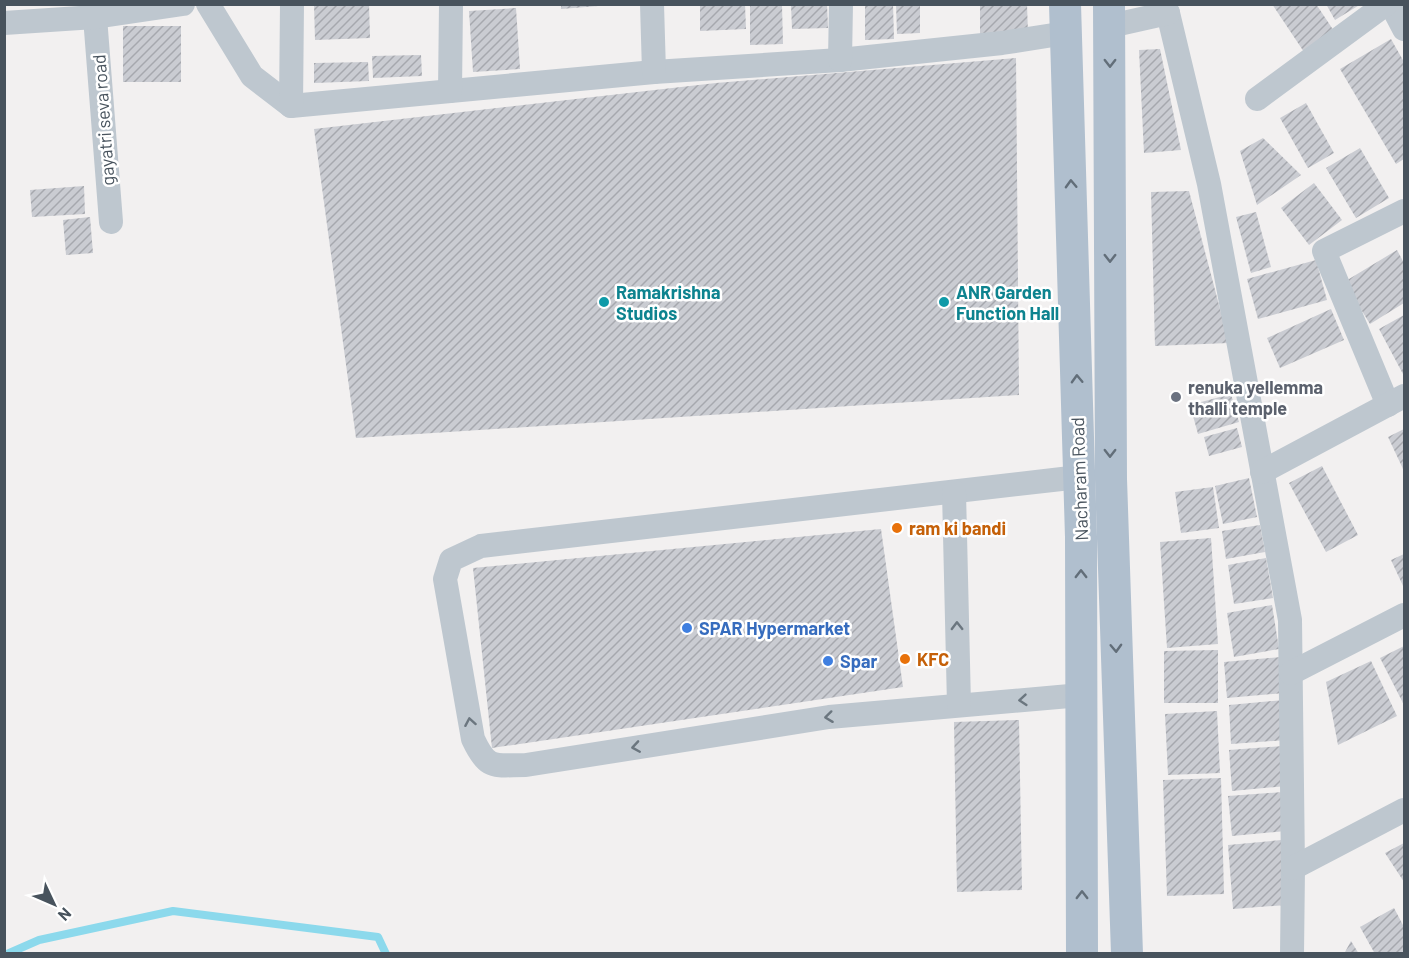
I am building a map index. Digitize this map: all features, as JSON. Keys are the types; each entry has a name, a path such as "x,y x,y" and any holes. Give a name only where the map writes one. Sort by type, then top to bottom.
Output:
{"main road":[{"name":"Nacharam Road","path":"1110,15 1110,420 1126,954"},
{"name":"Nacharam Road","path":"1065,19 1068,53 1079,477 1082,954"},
{"path":"1078,424 1110,420"}],"street":[{"path":"4,23 95,17 183,4"},
{"path":"208,4 252,76 291,106 654,72 840,60 1002,43 1065,19"},
{"path":"291,106 292,4"},
{"path":"450,91 451,4"},
{"path":"652,4 654,72"},
{"path":"840,60 841,4"},
{"path":"1257,99 1386,4"},
{"path":"1391,4 1404,29"},
{"path":"1110,15 1166,9 1209,184 1290,620 1292,954"},
{"name":"gayatri seva road","path":"95,17 111,222"},
{"path":"1262,472 1396,400 1324,251 1404,211"},
{"path":"1079,477 481,546 451,560 445,579 473,739 483,759 497,765 526,765 829,717 1081,695"},
{"path":"954,492 959,705"},
{"path":"1291,673 1404,615"},
{"path":"1293,867 1404,810"}],"building":[{"path":"314,4 369,4 370,38 315,40"},
{"path":"561,4 598,4 598,6 561,9"},
{"path":"700,4 745,4 746,29 700,31"},
{"path":"827,4 828,28 792,29 791,5"},
{"path":"865,4 893,4 894,39 865,40"},
{"path":"896,4 920,4 920,33 897,34"},
{"path":"980,4 1027,4 1028,34 980,35"},
{"path":"1272,4 1316,4 1334,31 1304,52"},
{"path":"1326,4 1361,4 1335,20"},
{"path":"782,5 783,44 750,45 750,6"},
{"path":"516,8 520,69 473,72 469,11"},
{"path":"123,26 181,26 181,82 123,82"},
{"path":"1391,39 1404,62 1404,159 1396,164 1340,69"},
{"path":"1160,49 1181,150 1144,153 1139,50"},
{"path":"421,55 422,76 373,78 372,56"},
{"name":"Ramakrishna Studios","path":"1016,58 1019,395 356,438 314,129 716,83"},
{"path":"368,62 369,81 314,83 314,63"},
{"path":"1306,103 1334,153 1308,168 1280,118"},
{"path":"1263,138 1301,175 1257,205 1240,151"},
{"path":"1360,148 1389,198 1356,218 1326,168"},
{"path":"1314,183 1342,220 1309,245 1281,208"},
{"path":"84,186 85,214 32,217 30,190"},
{"path":"1189,191 1229,343 1155,346 1151,192"},
{"path":"1256,212 1271,267 1251,273 1236,217"},
{"path":"90,217 93,253 66,255 63,220"},
{"path":"1397,250 1404,263 1404,303 1370,324 1344,282"},
{"path":"1316,260 1327,300 1258,319 1247,279"},
{"path":"1331,309 1344,340 1280,368 1267,338"},
{"path":"1404,315 1404,376 1379,329"},
{"path":"1231,394 1239,422 1198,434 1190,405"},
{"path":"1237,428 1242,447 1209,456 1204,437"},
{"path":"1404,429 1404,471 1388,437"},
{"path":"1322,466 1358,535 1326,552 1289,483"},
{"path":"1249,478 1257,517 1223,524 1215,486"},
{"path":"1213,487 1219,528 1181,533 1175,492"},
{"path":"1260,525 1265,552 1226,559 1222,531"},
{"name":"SPAR Hypermarket","path":"881,529 903,687 492,748 473,568"},
{"path":"1211,538 1218,644 1167,648 1160,542"},
{"path":"1404,554 1404,588 1391,560"},
{"path":"1266,558 1273,598 1234,604 1228,565"},
{"path":"1272,605 1279,649 1234,657 1227,613"},
{"path":"1404,646 1404,705 1380,658"},
{"path":"1218,650 1218,703 1164,703 1164,651"},
{"path":"1281,657 1284,693 1227,698 1224,662"},
{"path":"1371,661 1397,716 1338,745 1326,682"},
{"path":"1284,700 1287,740 1231,744 1229,705"},
{"path":"1217,711 1220,773 1168,775 1165,714"},
{"path":"1019,720 1022,890 957,892 954,722"},
{"path":"1283,746 1287,786 1232,791 1229,750"},
{"path":"1221,778 1224,894 1167,896 1163,780"},
{"path":"1283,792 1286,831 1232,836 1228,796"},
{"path":"1282,840 1287,905 1233,909 1228,845"},
{"path":"1404,843 1404,882 1385,853"},
{"path":"1394,908 1404,927 1404,954 1375,954 1360,927"},
{"path":"1351,941 1359,954 1344,954"}],"waterway":[{"path":"7,954 39,940 173,911 378,937 386,954"}],"place":[{"name":"Ramakrishna Studios","path":"604,302"},
{"name":"ANR Garden Function Hall","path":"944,302"},
{"name":"renuka yellemma thalli temple","path":"1176,397"},
{"name":"ram ki bandi","path":"897,528"},
{"name":"SPAR Hypermarket","path":"687,628"},
{"name":"KFC","path":"905,659"},
{"name":"Spar","path":"828,661"}]}
